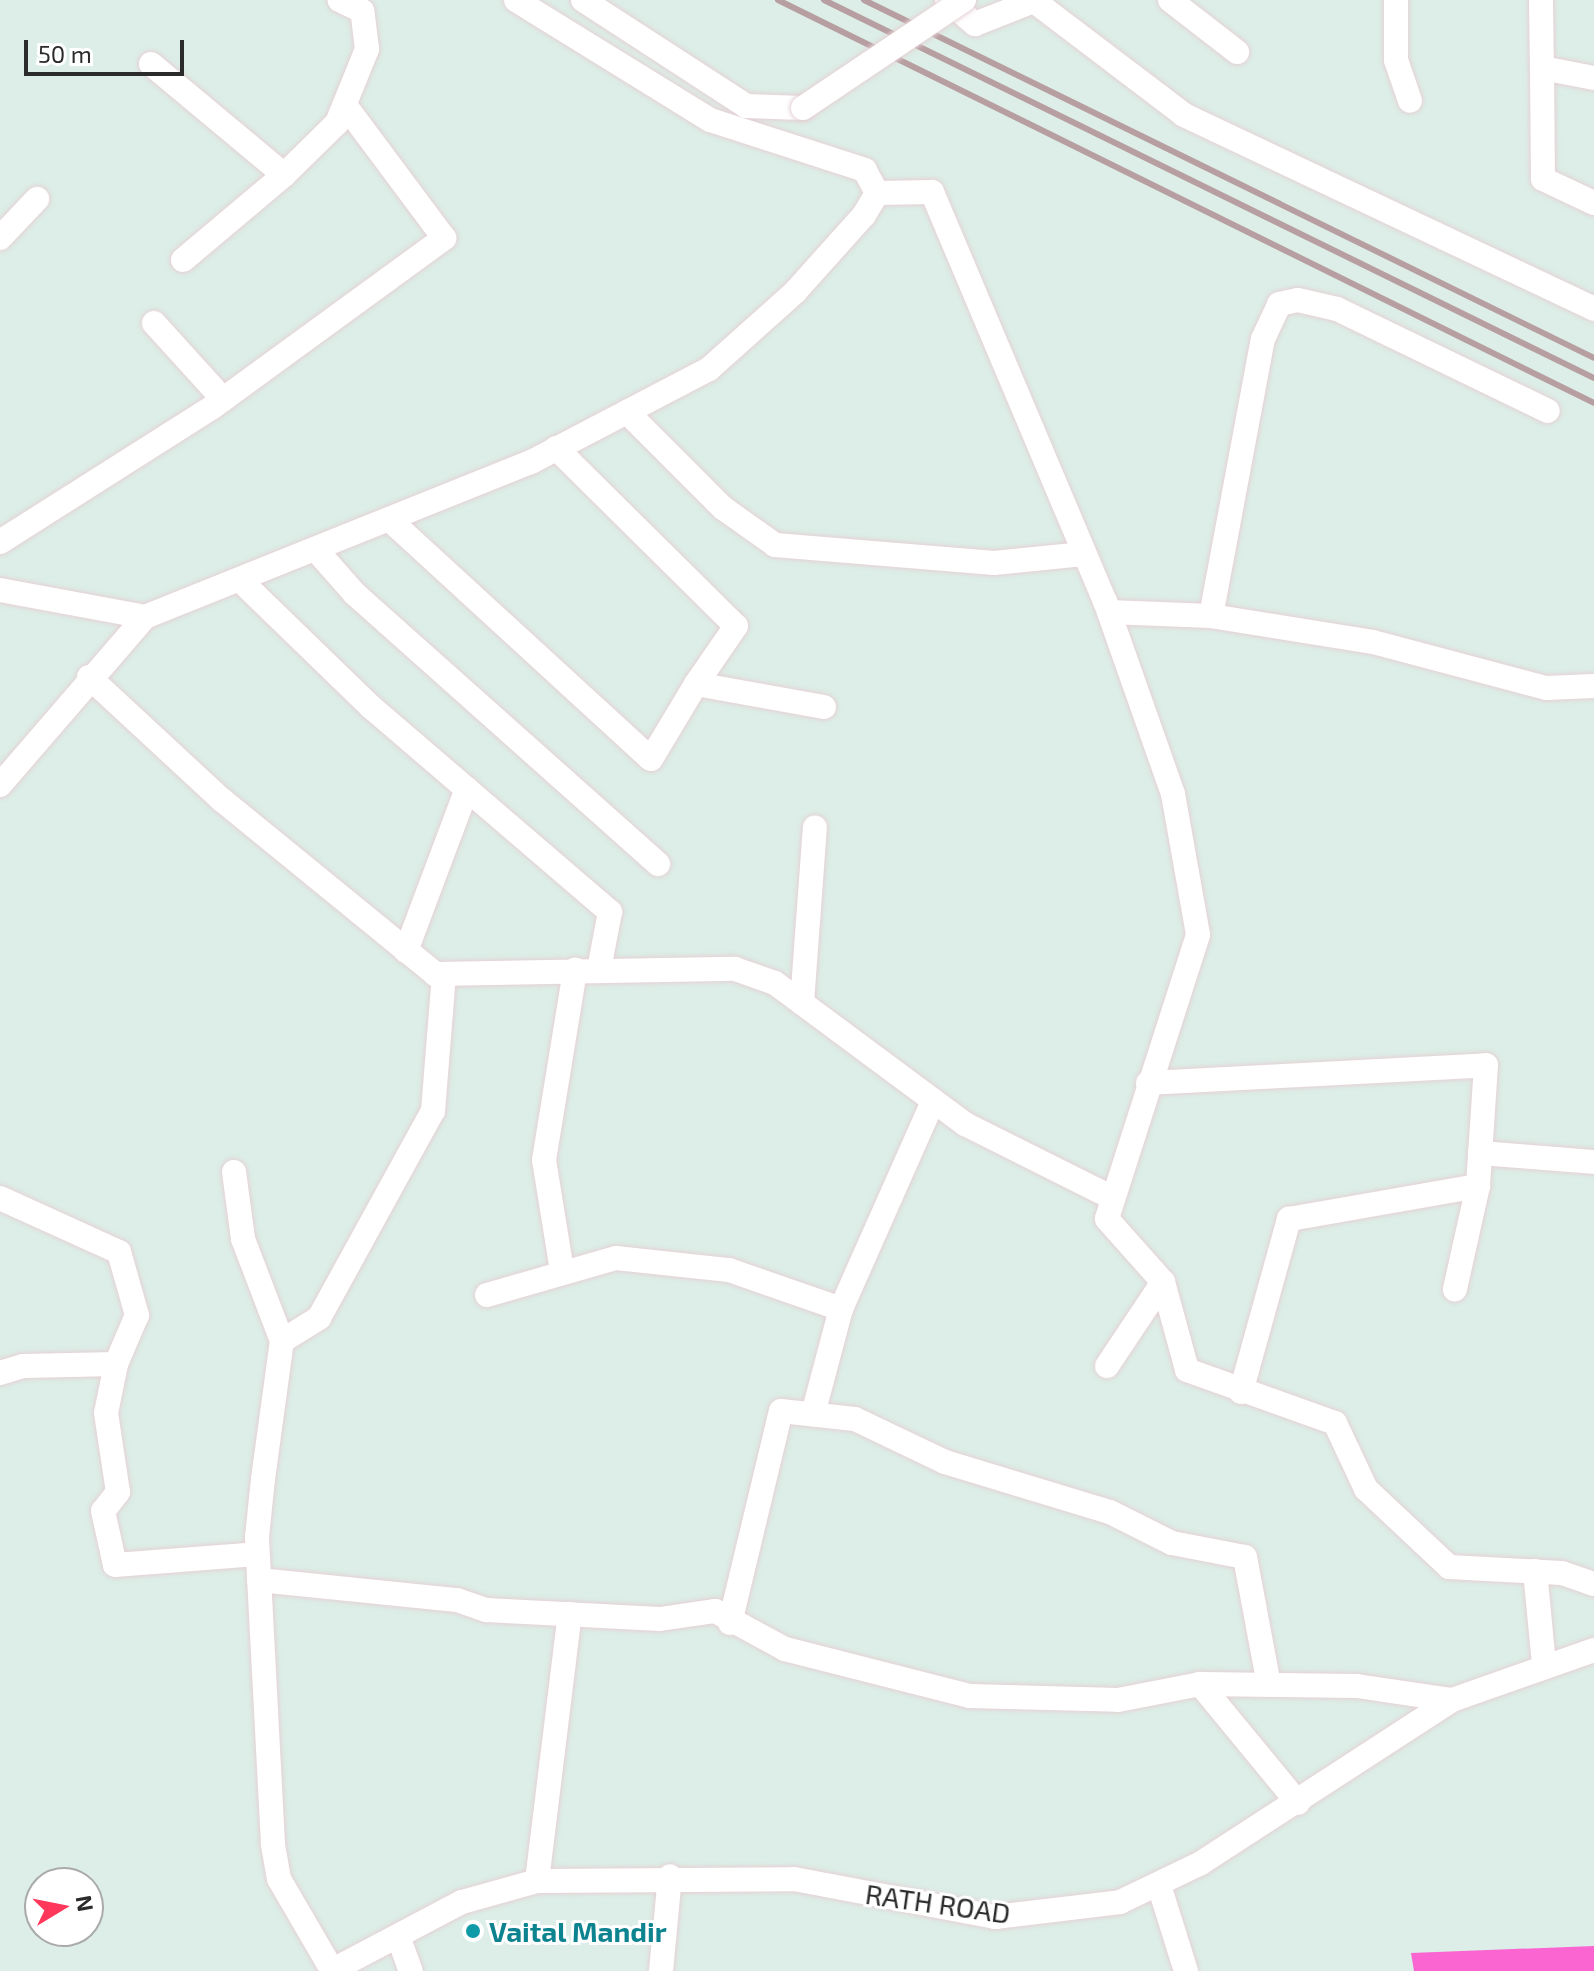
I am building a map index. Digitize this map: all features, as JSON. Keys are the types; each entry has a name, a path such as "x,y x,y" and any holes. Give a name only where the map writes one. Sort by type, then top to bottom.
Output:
{"street":[{"path":"183,260 284,175 337,123 367,49 362,11 339,0"},
{"path":"516,0 710,120 865,170 877,193"},
{"path":"583,0 686,71 746,106 773,110 803,108 964,0"},
{"path":"947,0 975,24 1035,0 1184,115 1594,309"},
{"path":"1170,0 1237,52"},
{"path":"1396,0 1396,60 1410,101"},
{"path":"1541,0 1543,179 1594,203"},
{"path":"151,64 284,175"},
{"path":"1542,68 1594,78"},
{"path":"0,542 223,399 444,238 345,105"},
{"path":"0,785 89,677 145,617 242,582 391,521 556,448 709,369 795,292 877,193 932,192 1109,612 1173,794 1198,935 1148,1083 1107,1219 1163,1282 1187,1370 1241,1392 1335,1423 1366,1489 1449,1567 1535,1571 1594,1584"},
{"path":"0,238 37,199"},
{"path":"1211,616 1263,339 1279,304 1298,300 1337,309 1548,411"},
{"path":"154,323 223,399"},
{"path":"627,412 723,508 775,545 994,563 1084,554"},
{"path":"391,521 651,759 696,684 736,626 556,448"},
{"path":"317,551 355,594 658,864"},
{"path":"242,582 467,789 610,912 587,970 544,1160 562,1271"},
{"path":"0,590 145,617"},
{"path":"1109,612 1211,616 1373,642 1546,688 1594,686"},
{"path":"89,677 222,800 406,951 444,974 735,969 775,983 933,1101 1113,1198"},
{"path":"696,684 824,707"},
{"path":"406,951 467,789"},
{"path":"802,1003 815,827"},
{"path":"282,1341 319,1318 433,1111 444,974"},
{"path":"1148,1083 1486,1065 1478,1186 1455,1289"},
{"path":"813,1414 841,1309 933,1101"},
{"path":"1480,1153 1594,1162"},
{"path":"234,1172 243,1239 282,1341 257,1554 279,1879 331,1971"},
{"path":"1241,1392 1289,1219 1478,1186"},
{"path":"0,1198 119,1252 137,1315 116,1364 106,1413 118,1492 103,1511 115,1565 257,1554"},
{"path":"487,1295 616,1258 729,1270 841,1309"},
{"path":"1107,1366 1163,1282"},
{"path":"0,1373 116,1364"},
{"path":"730,1623 781,1411 813,1414 855,1419 945,1462 1110,1512 1172,1543 1245,1557 1269,1685"},
{"path":"1535,1571 1544,1664"},
{"path":"259,1580 570,1614 660,1619 715,1611 730,1623 785,1649 970,1696 1118,1700 1200,1684 1357,1686 1452,1700"},
{"path":"537,1881 570,1614"},
{"name":"RATH ROAD","path":"331,1971 462,1902 537,1881 670,1876 794,1879 995,1917 1120,1902 1159,1885 1298,1803 1452,1700 1544,1664 1594,1650"},
{"path":"1200,1684 1298,1803"},
{"path":"661,1971 670,1876"},
{"path":"1159,1885 1156,1895 1186,1971"},
{"path":"398,1936 411,1971"}],"shaded area":[{"path":"1594,1946 1594,1971 1414,1971 1411,1953"}],"railway":[{"path":"778,0 1594,403"},
{"path":"824,0 1594,378"},
{"path":"864,0 1594,358"}],"place":[{"name":"Vaital Mandir","path":"473,1931"}]}
